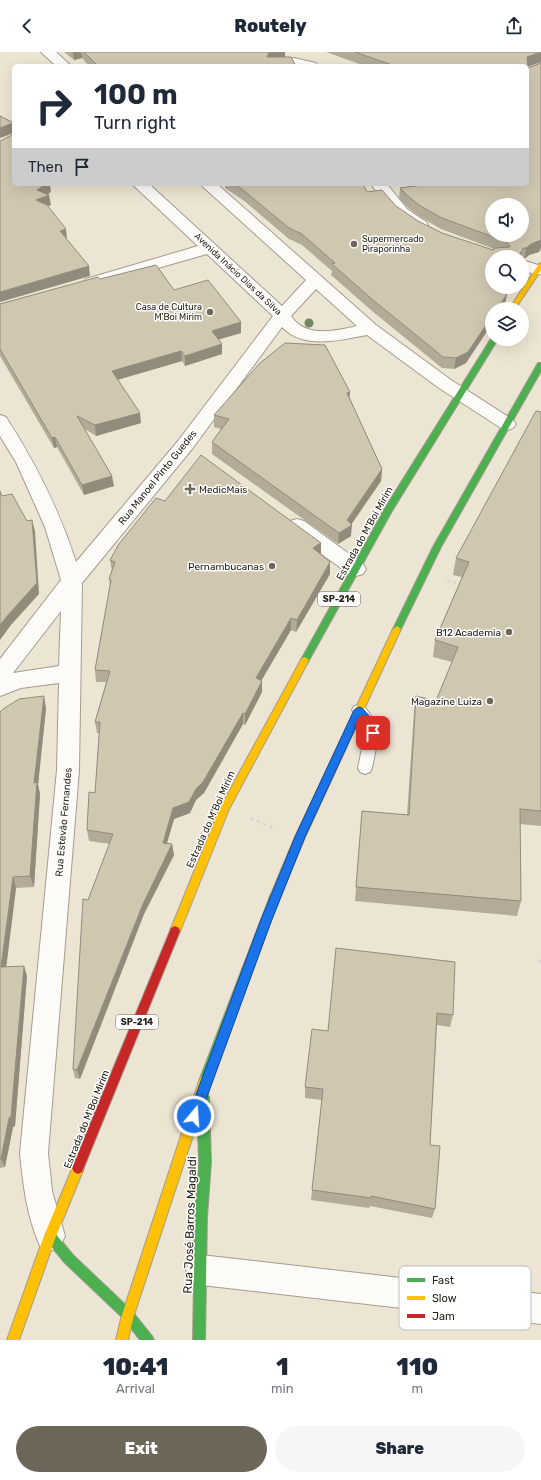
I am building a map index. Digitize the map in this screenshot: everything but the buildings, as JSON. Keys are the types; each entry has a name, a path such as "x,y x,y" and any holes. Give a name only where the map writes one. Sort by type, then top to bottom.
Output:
{"main road":[{"path":"516,302 535,267"},
{"name":"Estrada do M'Boi Mirim","path":"13,1340 50,1236 225,808 244,770 388,510 490,346"},
{"path":"122,1340 128,1315 203,1087 265,922 300,837 437,547 541,366"},
{"name":"Rua José Barros Magaldi","path":"198,1340 201,1270 201,1217 205,1162 203,1087"},
{"path":"50,1236 69,1259 128,1315 148,1340"}],"street":[{"path":"48,52 62,64"},
{"path":"284,52 295,64"},
{"name":"Avenida Inácio Dias da Silva","path":"142,186 282,315 290,326 298,332 308,335 332,336 370,329"},
{"path":"210,186 370,329 460,393 507,424"},
{"path":"381,186 401,212 414,222 435,233"},
{"path":"75,287 210,248"},
{"name":"Rua Manoel Pinto Guedes","path":"0,675 72,581 191,449 282,315 314,280"},
{"name":"Rua Estevão Fernandes","path":"0,421 25,462 51,520 72,581 68,770 34,1153 38,1191 50,1236"},
{"path":"282,515 356,569"},
{"path":"0,687 19,680 70,673"},
{"path":"201,1270 399,1293"},
{"path":"531,1308 541,1309"}],"lane":[{"path":"359,710 373,728 365,768"}],"path":[{"path":"424,575 468,586"},
{"path":"225,808 281,831 300,837"}],"traffic: fast":[{"path":"305,660 388,510 490,346"},
{"path":"397,629 437,547 541,365"},
{"path":"205,1081 274,899"},
{"path":"199,1340 201,1217 205,1162 203,1097"},
{"path":"50,1236 69,1259 128,1315 148,1340"}],"traffic: slow":[{"path":"517,302 541,265"},
{"path":"274,899 300,837 397,629"},
{"path":"175,931 225,808 305,660"},
{"path":"122,1340 128,1315 205,1081"},
{"path":"13,1340 50,1236 78,1168"}],"traffic: jam":[{"path":"78,1168 175,931"}],"place":[{"name":"Supermercado Piraporinha","path":"354,244"},
{"name":"Casa de Cultura M'Boi Mirim","path":"210,312"},
{"name":"MedicMais","path":"190,489"},
{"name":"Pernambucanas","path":"272,566"},
{"name":"B12 Academia","path":"509,632"},
{"name":"Magazine Luiza","path":"490,701"}],"route":[{"path":"194,1116 203,1087 265,922 300,837 359,710 373,728 373,733"}]}
